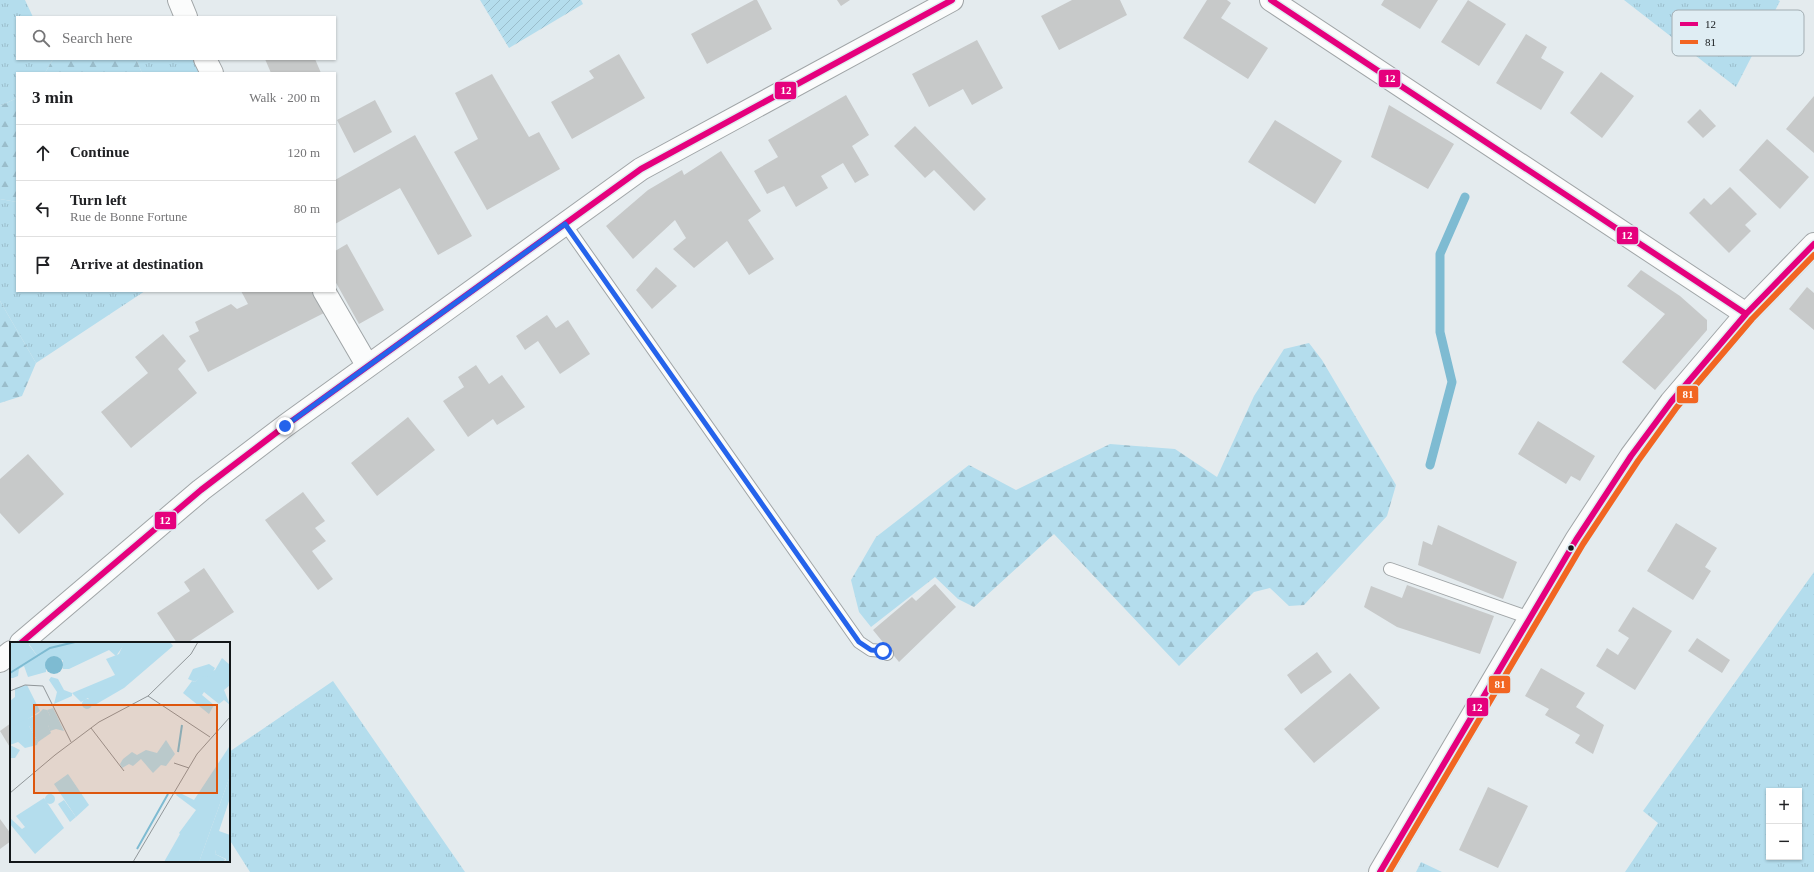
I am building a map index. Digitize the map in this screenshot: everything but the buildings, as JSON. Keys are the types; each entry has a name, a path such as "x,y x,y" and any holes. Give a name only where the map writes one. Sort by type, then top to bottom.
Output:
{"street":[{"path":"179,0 186,16"},
{"path":"22,642 201,490 367,365 641,169 952,0"},
{"path":"1271,0 1746,314"},
{"path":"206,60 212,72"},
{"path":"1380,872 1576,540 1631,456 1671,402 1746,314 1814,244"},
{"path":"325,292 367,365"},
{"path":"0,661 10,653"}],"lane":[{"path":"565,224 859,642 871,650 883,651 887,654"},
{"path":"1390,569 1530,618"}],"green space":[{"path":"0,0 25,0 33,16 16,16 16,60 52,60 46,72 16,72 16,98 0,106"},
{"path":"480,0 581,0 583,4 509,48"},
{"path":"1624,0 1780,1 1775,10 1672,10 1672,37"},
{"path":"1696,56 1752,56 1736,87"},
{"path":"52,60 136,60 142,72 46,72"},
{"path":"136,60 206,60 212,72 142,72"},
{"path":"16,98 16,202 0,199 0,106"},
{"path":"0,199 16,202 16,292 143,292 36,363 0,301"},
{"path":"0,301 36,363 22,396 0,403"},
{"path":"1309,343 1322,360 1396,485 1387,516 1304,605 1289,606 1270,588 1254,592 1179,666 1054,534 974,607 958,599 935,577 871,627 859,612 851,580 876,537 969,465 1016,490 1110,444 1175,449 1217,477 1254,396 1284,349"},
{"path":"1814,572 1814,872 1625,872 1658,823 1643,811"},
{"path":"333,681 465,872 250,872 230,841 230,751"},
{"path":"1421,862 1442,872 1416,872"}],"waterway":[{"path":"1430,465 1452,382 1440,332 1440,254 1465,197"}],"transit line":[{"name":"12","path":"22,642 201,490 285,426 641,169 952,0"},
{"name":"12","path":"1271,0 1746,314"},
{"name":"12","path":"1380,872 1576,540 1631,456 1671,402 1746,314 1814,244"},
{"name":"81","path":"1389,872 1583,544 1638,461 1677,407 1752,319 1814,255"}],"route":[{"path":"285,426 367,365 565,224 846,625 859,642 871,650 883,651"}]}
